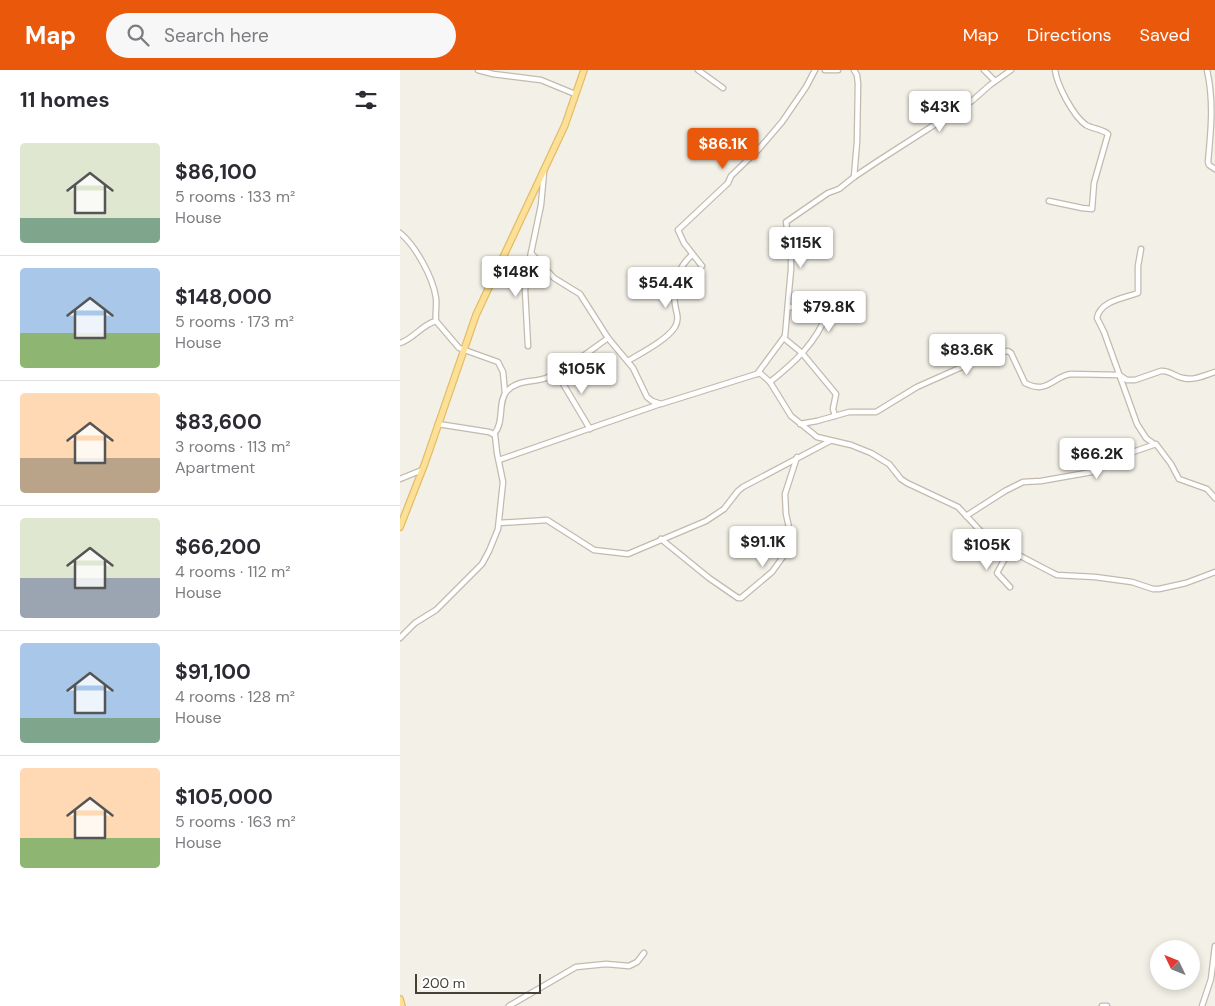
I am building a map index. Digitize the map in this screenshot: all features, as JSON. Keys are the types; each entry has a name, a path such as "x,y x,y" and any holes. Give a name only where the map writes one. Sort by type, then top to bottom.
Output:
{"main road":[{"path":"400,527 476,315 565,125 584,70"},
{"path":"400,999 402,1006"}],"street":[{"path":"478,70 493,74 542,80 575,94"},
{"path":"698,70 723,88"},
{"path":"702,266 678,234 678,228 728,183 731,176 758,150 782,122 806,87 815,70"},
{"path":"825,70 838,70"},
{"path":"854,70 857,75 858,84 854,177"},
{"path":"984,70 995,81"},
{"path":"757,374 785,339 791,285 791,254 786,222 973,100 1011,70"},
{"path":"1049,201 1082,208 1092,208 1094,183 1108,134 1091,128 1081,120 1063,95 1054,70"},
{"path":"1207,70 1213,85 1208,165 1215,169"},
{"path":"528,346 525,290 541,205 544,169"},
{"path":"400,232 413,246 429,276 435,296 436,321 456,346 463,351 498,362 503,372 505,393 500,424 494,434 503,482 496,536 482,564 436,610 415,623 400,638"},
{"path":"1141,249 1138,266 1138,293 1107,304 1098,313 1098,322 1104,332 1137,424 1146,438 1159,446 1179,480 1207,489 1215,498"},
{"path":"531,253 554,278 580,294 608,338 628,361 648,397 652,401 661,404"},
{"path":"628,361 658,342 674,328 678,314 675,302 677,279 684,263 692,254"},
{"path":"770,382 790,366 802,353 820,330 826,312 816,308 788,307"},
{"path":"400,343 408,340 425,326 436,321"},
{"path":"505,393 518,383 545,378 608,338"},
{"path":"785,339 802,353 836,394 833,409 835,416"},
{"path":"800,424 855,411 876,412 916,387 991,354 1004,351 1010,352 1022,378 1030,386 1049,386 1065,375 1119,375 1127,380 1135,380 1165,370 1189,379 1215,372"},
{"path":"556,372 590,429"},
{"path":"499,460 661,404 762,374 780,396 786,408 800,424 817,437 851,445 871,453 889,464 901,479 952,504 988,539 1057,575 1095,577 1132,582 1153,589 1159,589 1186,583 1215,572"},
{"path":"438,424 494,434"},
{"path":"499,524 547,520 594,550 625,554 706,521 724,510 743,487 830,440"},
{"path":"966,516 1005,490 1023,482 1041,481 1092,472 1127,454 1154,444"},
{"path":"661,539 709,578 738,598 741,598 772,572 784,554 790,532 786,514 785,494 797,458"},
{"path":"400,479 422,470"},
{"path":"1009,551 997,572 1010,587"},
{"path":"1202,1006 1211,978 1215,946"},
{"path":"509,1006 576,968 606,964 629,966 637,962 644,953"},
{"path":"1102,1006 1108,1006"}]}
